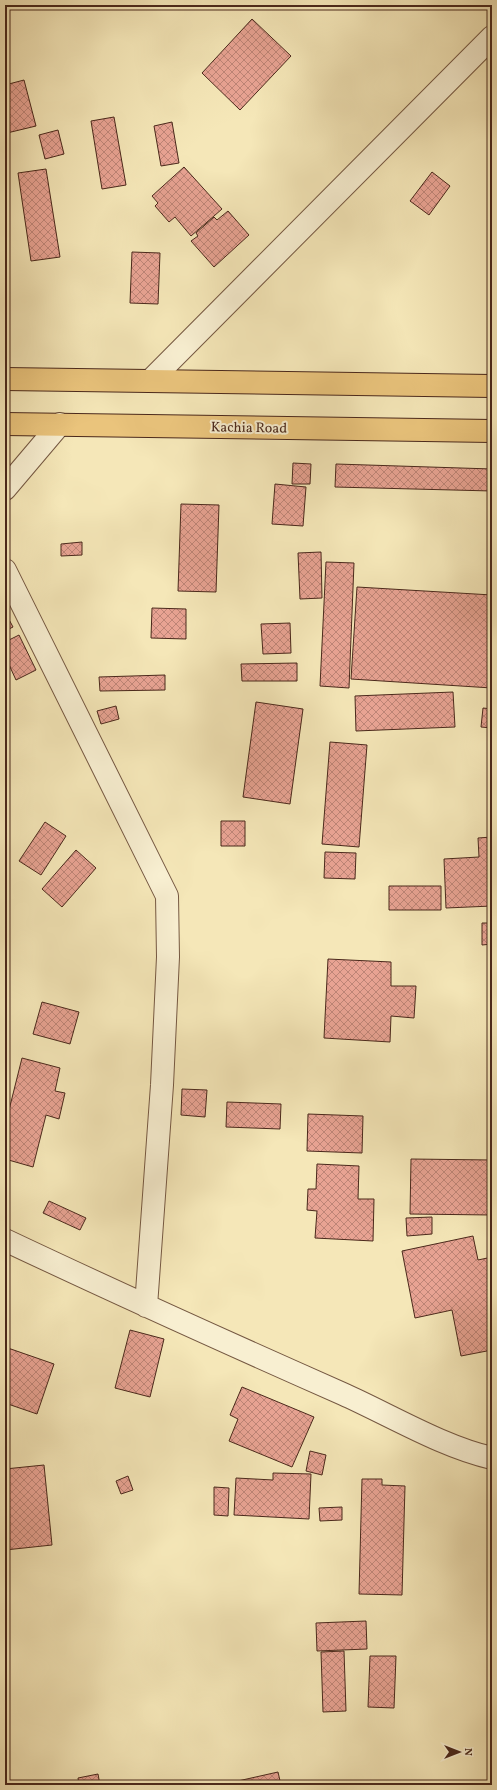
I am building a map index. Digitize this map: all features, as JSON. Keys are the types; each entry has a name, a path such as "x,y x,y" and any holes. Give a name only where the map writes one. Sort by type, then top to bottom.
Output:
{"main road":[{"path":"5,379 492,386"},
{"name":"Kachia Road","path":"5,424 492,431"}],"street":[{"path":"150,382 492,37"},
{"path":"5,489 60,424"},
{"path":"5,570 167,896 168,956 163,1078 146,1306"},
{"path":"5,1240 146,1306 363,1403 470,1453 492,1458"}],"building":[{"path":"252,19 291,56 240,110 202,73"},
{"path":"24,80 36,126 7,133 5,126 5,85"},
{"path":"114,117 126,185 102,189 91,121"},
{"path":"172,122 179,163 161,166 154,126"},
{"path":"58,130 64,154 45,159 39,135"},
{"path":"184,167 222,209 191,236 175,217 169,222 155,206 158,203 152,196"},
{"path":"46,169 60,257 31,261 18,173"},
{"path":"432,172 450,186 429,215 410,201"},
{"path":"228,211 249,235 214,267 191,241 198,236 196,233 214,217 217,220"},
{"path":"132,252 160,253 158,304 130,303"},
{"path":"293,463 311,464 310,484 292,484"},
{"path":"336,464 492,469 492,491 335,487"},
{"path":"275,484 306,487 303,526 272,524"},
{"path":"491,503 492,543 490,543"},
{"path":"181,504 219,505 216,592 178,591"},
{"path":"82,542 82,555 61,556 61,544"},
{"path":"321,552 322,598 300,599 298,553"},
{"path":"326,562 354,563 349,688 320,686"},
{"path":"357,587 492,595 492,688 351,679"},
{"path":"152,608 186,609 186,639 151,638"},
{"path":"5,612 13,627 5,631"},
{"path":"290,623 291,653 263,654 261,624"},
{"path":"19,635 36,670 16,680 5,656 5,642"},
{"path":"297,663 297,681 242,681 241,664"},
{"path":"165,675 165,690 100,691 99,677"},
{"path":"453,692 455,727 356,731 355,696"},
{"path":"256,702 303,709 290,804 243,797"},
{"path":"116,706 119,719 101,724 97,711"},
{"path":"483,708 492,709 492,728 481,727"},
{"path":"330,742 367,745 359,847 322,844"},
{"path":"221,821 245,821 245,846 221,846"},
{"path":"45,822 66,836 41,875 19,861"},
{"path":"492,837 492,906 446,908 444,859 479,857 478,838"},
{"path":"76,850 96,868 62,907 42,889"},
{"path":"325,852 356,853 355,879 324,878"},
{"path":"389,886 441,886 441,910 389,910"},
{"path":"482,923 492,923 492,944 482,945"},
{"path":"328,959 391,962 391,986 416,986 414,1018 391,1016 390,1042 324,1038"},
{"path":"42,1002 79,1012 70,1044 33,1034"},
{"path":"22,1058 60,1068 55,1091 65,1093 59,1119 46,1115 33,1167 5,1159 5,1126"},
{"path":"182,1089 207,1090 205,1117 181,1115"},
{"path":"227,1102 281,1104 280,1129 226,1127"},
{"path":"308,1114 363,1116 362,1153 307,1151"},
{"path":"411,1159 492,1160 492,1215 410,1214"},
{"path":"317,1164 359,1166 358,1199 374,1199 373,1241 315,1238 317,1211 307,1210 308,1189 316,1189"},
{"path":"49,1201 86,1218 80,1230 43,1213"},
{"path":"432,1217 432,1234 407,1236 406,1218"},
{"path":"473,1236 478,1260 492,1257 492,1350 461,1356 452,1310 415,1318 402,1251"},
{"path":"130,1330 164,1339 150,1397 115,1388"},
{"path":"5,1347 54,1364 37,1414 5,1403"},
{"path":"242,1387 314,1417 292,1467 229,1441 238,1419 230,1415"},
{"path":"310,1451 326,1455 322,1475 306,1471"},
{"path":"44,1465 52,1545 5,1550 5,1469"},
{"path":"273,1473 311,1474 309,1519 234,1515 236,1478 273,1480"},
{"path":"128,1476 133,1490 121,1494 116,1481"},
{"path":"362,1479 382,1479 382,1485 405,1486 402,1595 359,1594"},
{"path":"214,1487 229,1488 228,1516 214,1515"},
{"path":"342,1507 342,1520 320,1521 319,1508"},
{"path":"366,1621 367,1649 317,1651 316,1623"},
{"path":"344,1651 346,1711 323,1712 321,1652"},
{"path":"370,1656 396,1656 394,1708 368,1707"},
{"path":"278,1772 281,1785 230,1785 229,1783"},
{"path":"98,1774 100,1785 79,1785 78,1778"}]}
